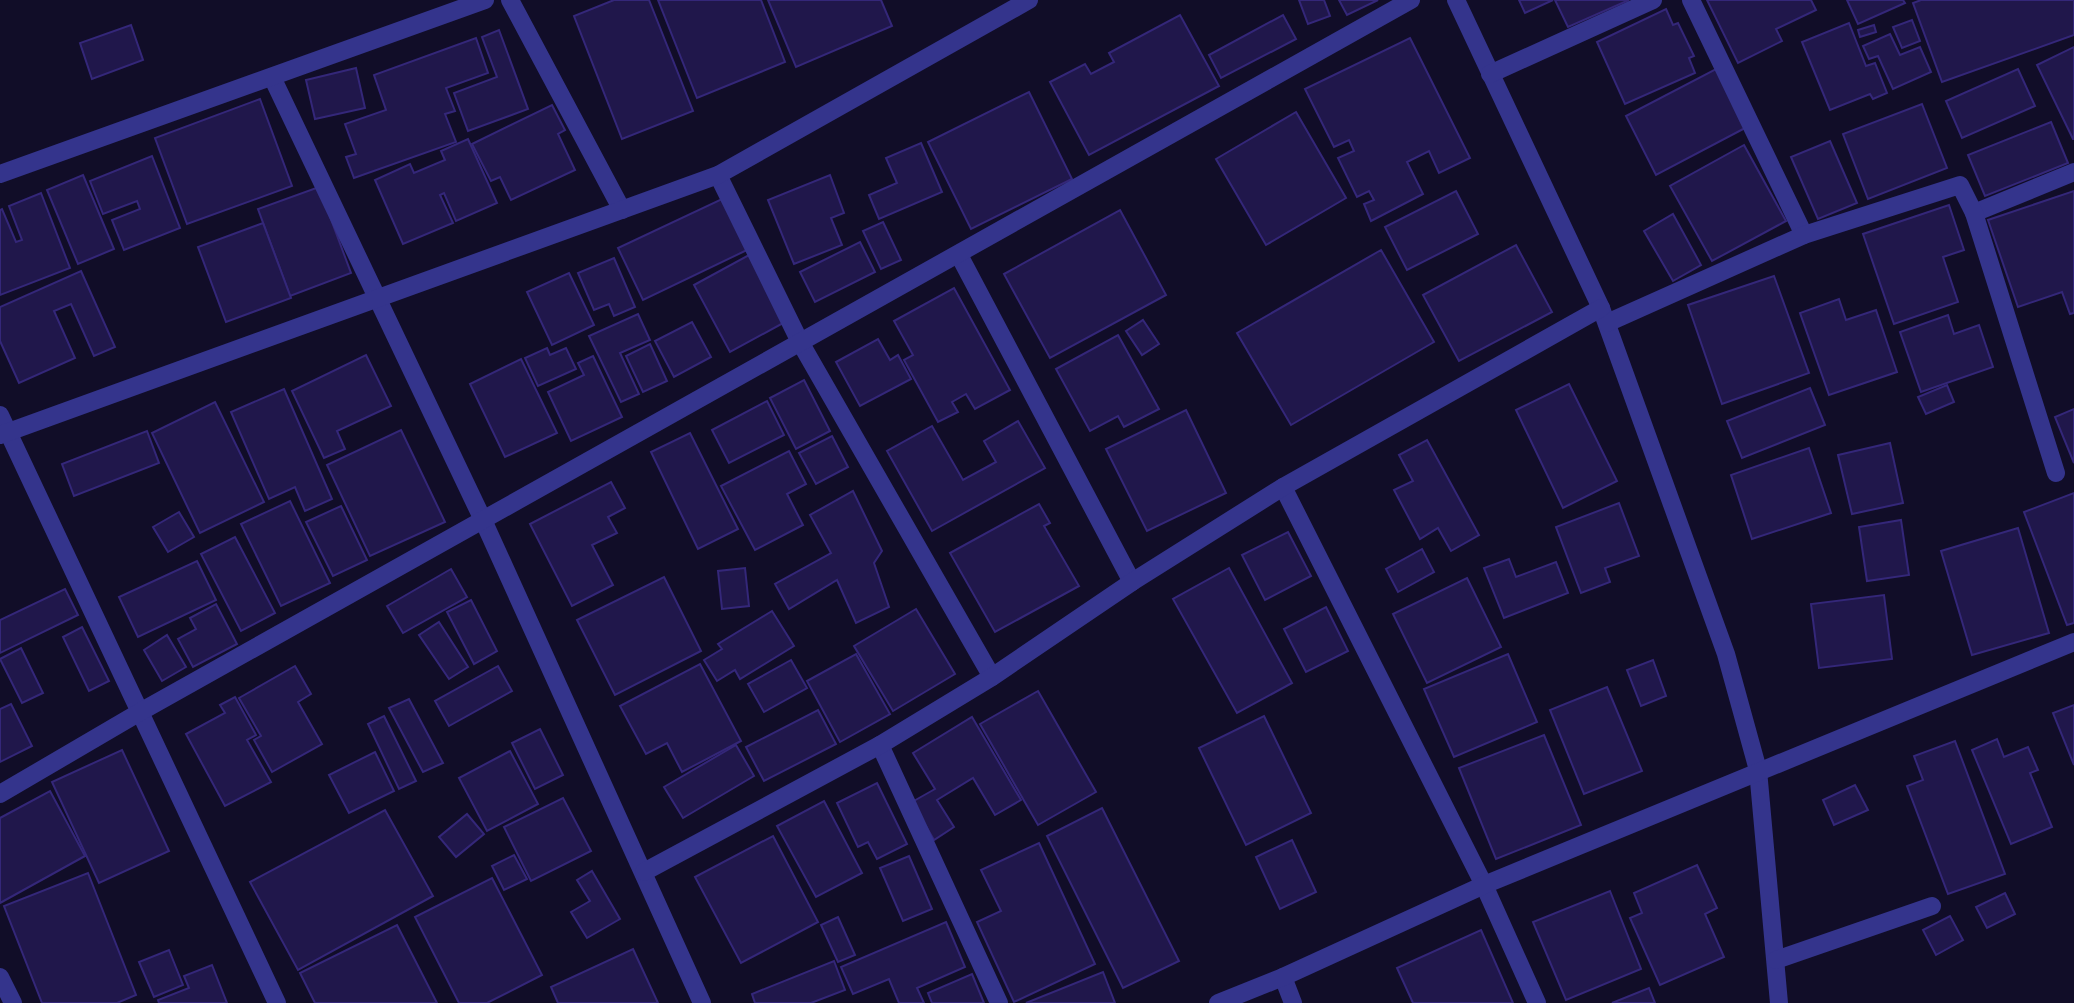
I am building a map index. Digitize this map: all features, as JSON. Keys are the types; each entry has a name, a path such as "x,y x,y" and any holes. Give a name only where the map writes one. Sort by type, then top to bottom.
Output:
{"street":[{"path":"0,174 485,0"},
{"path":"510,0 622,210"},
{"path":"4,434 718,175 1029,0"},
{"path":"0,794 140,712 1410,0"},
{"path":"1456,0 1604,315 1726,654 1758,770 1779,1003"},
{"path":"1490,74 1653,0"},
{"path":"1691,0 1804,235"},
{"path":"272,77 483,520 702,1003"},
{"path":"1974,213 2074,172"},
{"path":"718,175 800,342 992,677"},
{"path":"644,872 880,745 992,677 1132,582 1283,487 1604,315 1804,235 1961,185 1974,213 2056,473"},
{"path":"959,255 1132,582"},
{"path":"0,415 4,434 140,712 277,1003"},
{"path":"1283,487 1484,884 1537,1003"},
{"path":"1218,1003 1283,977 1484,884 2074,642"},
{"path":"880,745 999,1003"},
{"path":"1776,960 1932,906"},
{"path":"0,977 13,1003"},
{"path":"1283,977 1293,1003"}],"building":[{"path":"614,0 649,0 693,111 622,139 574,16"},
{"path":"658,0 761,0 785,62 697,98"},
{"path":"768,0 881,0 892,26 796,67"},
{"path":"1299,0 1324,0 1330,16 1308,24"},
{"path":"1339,0 1378,0 1347,15"},
{"path":"1519,0 1553,0 1525,13"},
{"path":"1555,0 1629,0 1568,27"},
{"path":"1707,0 1811,0 1816,10 1776,29 1782,41 1738,63"},
{"path":"1847,0 1903,0 1905,3 1858,24"},
{"path":"1921,0 2074,0 2074,35 1942,82 1913,3"},
{"path":"1666,9 1673,25 1678,23 1694,56 1689,58 1695,73 1625,104 1597,42"},
{"path":"1180,15 1219,86 1089,155 1050,82 1085,64 1091,74 1114,62 1109,53"},
{"path":"1283,15 1296,39 1221,78 1209,55"},
{"path":"1912,20 1920,41 1902,48 1893,27"},
{"path":"1849,23 1866,66 1875,63 1887,93 1873,99 1870,94 1830,110 1802,42"},
{"path":"131,25 143,60 92,79 80,43"},
{"path":"1874,25 1876,32 1860,37 1858,30"},
{"path":"499,30 528,109 468,131 454,93 497,77 482,37"},
{"path":"1890,34 1900,55 1920,47 1931,72 1893,89 1878,56 1869,59 1863,46"},
{"path":"476,38 488,73 446,88 455,111 445,114 456,142 354,178 346,157 356,154 345,124 386,110 374,75"},
{"path":"1410,38 1470,158 1439,173 1429,151 1407,162 1423,194 1371,221 1364,204 1374,200 1369,191 1357,197 1338,158 1354,151 1349,140 1334,147 1305,89"},
{"path":"2074,47 2074,139 2073,139 2037,65"},
{"path":"356,68 365,108 315,119 306,80"},
{"path":"1716,69 1747,127 1656,175 1626,116"},
{"path":"2018,69 2035,106 1962,138 1946,101"},
{"path":"1029,92 1072,179 971,229 928,142"},
{"path":"260,99 292,186 187,224 155,138"},
{"path":"1922,104 1947,168 1868,199 1843,134"},
{"path":"552,105 565,130 558,134 575,170 511,200 500,177 491,181 472,144"},
{"path":"1296,112 1346,198 1266,245 1216,159"},
{"path":"2051,122 2068,163 1985,196 1968,155"},
{"path":"468,139 497,203 456,221 444,193 440,195 453,223 403,244 375,180 410,164 414,173 445,160 441,151"},
{"path":"1830,141 1857,203 1818,219 1791,157"},
{"path":"921,143 942,192 879,219 869,195 897,183 886,158"},
{"path":"1744,145 1786,221 1712,261 1670,186"},
{"path":"152,156 180,228 124,250 112,220 140,209 137,201 103,214 90,181"},
{"path":"83,175 114,249 78,264 47,190"},
{"path":"830,175 844,213 831,218 842,245 794,264 768,200"},
{"path":"319,187 351,273 290,296 258,209"},
{"path":"1456,191 1478,234 1407,270 1385,227"},
{"path":"2074,191 2074,313 2070,314 2062,292 2018,307 1988,220"},
{"path":"41,193 70,268 0,295 0,210 2,209 16,242 22,240 9,206"},
{"path":"722,199 747,250 643,300 618,248"},
{"path":"1949,205 1964,250 1943,257 1958,302 1894,324 1863,234"},
{"path":"1120,210 1166,295 1050,358 1004,274"},
{"path":"1673,214 1701,265 1673,281 1644,231"},
{"path":"883,222 901,260 881,269 863,231"},
{"path":"263,223 291,298 226,322 198,247"},
{"path":"860,242 875,272 815,302 800,272"},
{"path":"1516,245 1552,312 1459,361 1423,295"},
{"path":"1381,250 1434,342 1291,425 1237,333"},
{"path":"749,255 785,322 730,352 694,285"},
{"path":"614,258 635,307 614,316 609,304 594,310 578,273"},
{"path":"81,271 115,347 94,356 71,304 54,311 75,358 19,383 0,341 0,307"},
{"path":"569,273 594,325 552,345 527,292"},
{"path":"1774,276 1809,373 1722,404 1688,305"},
{"path":"954,288 1010,390 975,409 966,394 952,402 958,412 938,422 904,360 913,355 894,321"},
{"path":"1839,299 1846,320 1876,310 1897,372 1829,395 1800,313"},
{"path":"638,314 650,340 620,353 639,394 621,402 589,336"},
{"path":"1948,315 1954,334 1979,325 1993,367 1921,392 1900,332"},
{"path":"1143,320 1159,344 1142,355 1126,331"},
{"path":"692,322 711,357 674,377 655,341"},
{"path":"1118,335 1159,409 1124,427 1118,416 1090,431 1056,369"},
{"path":"878,339 890,360 898,355 911,379 860,406 836,362"},
{"path":"650,344 667,381 643,392 626,356"},
{"path":"547,348 550,355 566,348 576,369 538,386 525,358"},
{"path":"366,355 391,406 337,431 345,449 324,458 292,391"},
{"path":"593,356 622,417 571,441 548,392 584,375 578,363"},
{"path":"521,359 557,433 505,457 470,384"},
{"path":"804,380 830,431 796,449 770,398"},
{"path":"1569,384 1617,481 1563,508 1516,410"},
{"path":"1947,385 1954,402 1926,414 1918,397"},
{"path":"1810,388 1825,425 1742,458 1727,421"},
{"path":"284,389 332,499 305,511 295,487 269,499 231,412"},
{"path":"767,401 784,435 729,463 712,430"},
{"path":"215,402 264,502 200,533 152,433"},
{"path":"2074,409 2074,463 2055,417"},
{"path":"1186,410 1226,493 1147,531 1106,449"},
{"path":"1018,421 1045,468 932,531 887,451 932,426 963,480 996,462 984,441"},
{"path":"401,430 445,522 370,556 327,465"},
{"path":"147,431 159,463 74,496 62,464"},
{"path":"690,433 738,529 698,549 651,452"},
{"path":"832,436 848,467 816,484 799,453"},
{"path":"1427,440 1479,535 1451,551 1438,528 1420,539 1394,490 1413,481 1399,455"},
{"path":"1890,443 1903,503 1852,514 1838,455"},
{"path":"1809,448 1831,513 1752,539 1731,475"},
{"path":"789,451 806,484 787,494 803,525 755,550 721,486"},
{"path":"611,482 625,508 608,517 617,533 592,545 613,585 572,606 530,524"},
{"path":"853,491 882,551 874,563 889,607 856,623 837,580 789,609 775,584 831,553 810,515"},
{"path":"2074,493 2074,623 2067,625 2024,512"},
{"path":"290,501 330,583 281,606 241,524"},
{"path":"1619,503 1639,556 1605,568 1610,582 1581,593 1556,527"},
{"path":"1039,504 1050,523 1044,526 1079,586 995,632 950,553"},
{"path":"341,506 367,560 333,576 306,522"},
{"path":"179,512 194,537 168,552 153,527"},
{"path":"1901,520 1909,575 1867,581 1859,527"},
{"path":"2018,528 2049,633 1972,655 1941,551"},
{"path":"1288,532 1311,576 1265,600 1242,555"},
{"path":"235,537 275,613 241,631 201,554"},
{"path":"1422,549 1434,572 1398,592 1386,569"},
{"path":"1509,559 1516,577 1556,562 1568,593 1504,618 1484,568"},
{"path":"197,561 216,600 138,637 119,597"},
{"path":"745,568 749,606 722,609 718,571"},
{"path":"1229,568 1292,683 1237,713 1173,599"},
{"path":"451,569 467,597 403,633 387,606"},
{"path":"664,577 701,651 615,695 577,620"},
{"path":"1467,578 1501,647 1427,683 1393,614"},
{"path":"65,589 78,615 0,653 0,620"},
{"path":"1884,595 1892,659 1819,668 1811,604"},
{"path":"471,600 497,651 474,664 447,612"},
{"path":"216,604 237,644 193,667 178,639 196,629 190,618"},
{"path":"1326,607 1348,651 1306,672 1284,629"},
{"path":"916,609 955,674 893,711 854,646"},
{"path":"772,611 794,646 740,679 735,670 717,681 704,660 722,649 718,644"},
{"path":"439,622 468,667 449,679 419,635"},
{"path":"82,627 109,681 89,691 63,637"},
{"path":"167,635 186,667 162,681 144,650"},
{"path":"21,648 43,693 22,703 0,659"},
{"path":"856,654 890,714 840,742 807,681"},
{"path":"1508,654 1537,722 1454,757 1424,689"},
{"path":"791,660 807,688 764,712 748,684"},
{"path":"1653,660 1666,696 1641,706 1627,670"},
{"path":"700,664 741,741 682,772 667,743 646,754 620,706"},
{"path":"295,666 311,694 298,702 322,744 272,772 254,740 261,736 239,698"},
{"path":"498,666 512,691 449,726 435,701"},
{"path":"1607,687 1642,771 1584,794 1550,710"},
{"path":"1038,691 1096,792 1038,825 980,724"},
{"path":"235,697 256,735 247,740 271,782 225,806 186,734 225,713 220,705"},
{"path":"409,699 443,763 423,772 389,708"},
{"path":"11,704 32,746 0,762 0,709"},
{"path":"2074,705 2074,765 2053,713"},
{"path":"818,710 836,744 764,781 746,747"},
{"path":"384,716 416,781 399,789 368,724"},
{"path":"1264,716 1311,813 1246,845 1199,748"},
{"path":"972,717 1021,800 995,815 973,778 937,800 954,827 934,840 912,802 935,789 913,753"},
{"path":"540,729 563,775 535,789 512,743"},
{"path":"1544,735 1581,825 1496,859 1459,768"},
{"path":"1997,739 2004,757 2028,747 2038,770 2030,773 2052,827 2011,844 1972,750"},
{"path":"1955,741 2005,874 1948,894 1907,786 1923,780 1914,756"},
{"path":"736,745 754,776 683,818 664,787"},
{"path":"122,750 169,851 99,883 52,782"},
{"path":"510,751 538,804 487,831 459,778"},
{"path":"375,752 394,791 349,813 329,775"},
{"path":"877,783 907,844 877,859 868,842 858,847 837,803"},
{"path":"1855,785 1868,810 1834,825 1823,800"},
{"path":"50,791 85,856 0,903 0,818"},
{"path":"563,798 591,851 531,881 504,827"},
{"path":"824,801 862,873 816,897 777,826"},
{"path":"1102,808 1179,961 1123,988 1047,836"},
{"path":"385,810 433,896 298,970 250,882"},
{"path":"467,814 484,834 456,857 439,837"},
{"path":"773,836 818,922 741,963 695,877"},
{"path":"1292,840 1316,892 1280,909 1256,857"},
{"path":"1039,843 1095,964 1014,1002 977,922 1001,911 981,870"},
{"path":"514,855 527,879 504,890 492,866"},
{"path":"909,856 932,909 903,921 880,868"},
{"path":"1697,865 1717,908 1705,914 1724,957 1660,985 1630,918 1642,913 1634,893"},
{"path":"592,871 620,919 587,938 571,912 590,901 577,880"},
{"path":"88,873 136,995 117,1003 42,1003 4,906"},
{"path":"492,878 542,975 487,1003 459,1003 415,917"},
{"path":"1610,891 1641,969 1566,1000 1533,922"},
{"path":"2005,893 2015,914 1987,928 1976,907"},
{"path":"1950,916 1963,940 1936,955 1923,930"},
{"path":"838,917 855,955 838,962 821,925"},
{"path":"946,922 965,967 917,988 924,1003 899,1003 889,979 853,994 841,967"},
{"path":"397,925 437,1003 315,1003 300,973"},
{"path":"1481,930 1513,1003 1413,1003 1397,968"},
{"path":"633,949 658,1003 558,1003 551,987"},
{"path":"169,950 183,985 154,997 139,962"},
{"path":"834,961 845,990 811,1003 755,1003 752,994"},
{"path":"212,965 227,1003 159,1003 158,1000 189,988 184,976"},
{"path":"1103,972 1115,1003 1026,1003"},
{"path":"972,974 984,1003 932,1003 928,993"},
{"path":"1649,988 1655,1003 1612,1003"}]}
